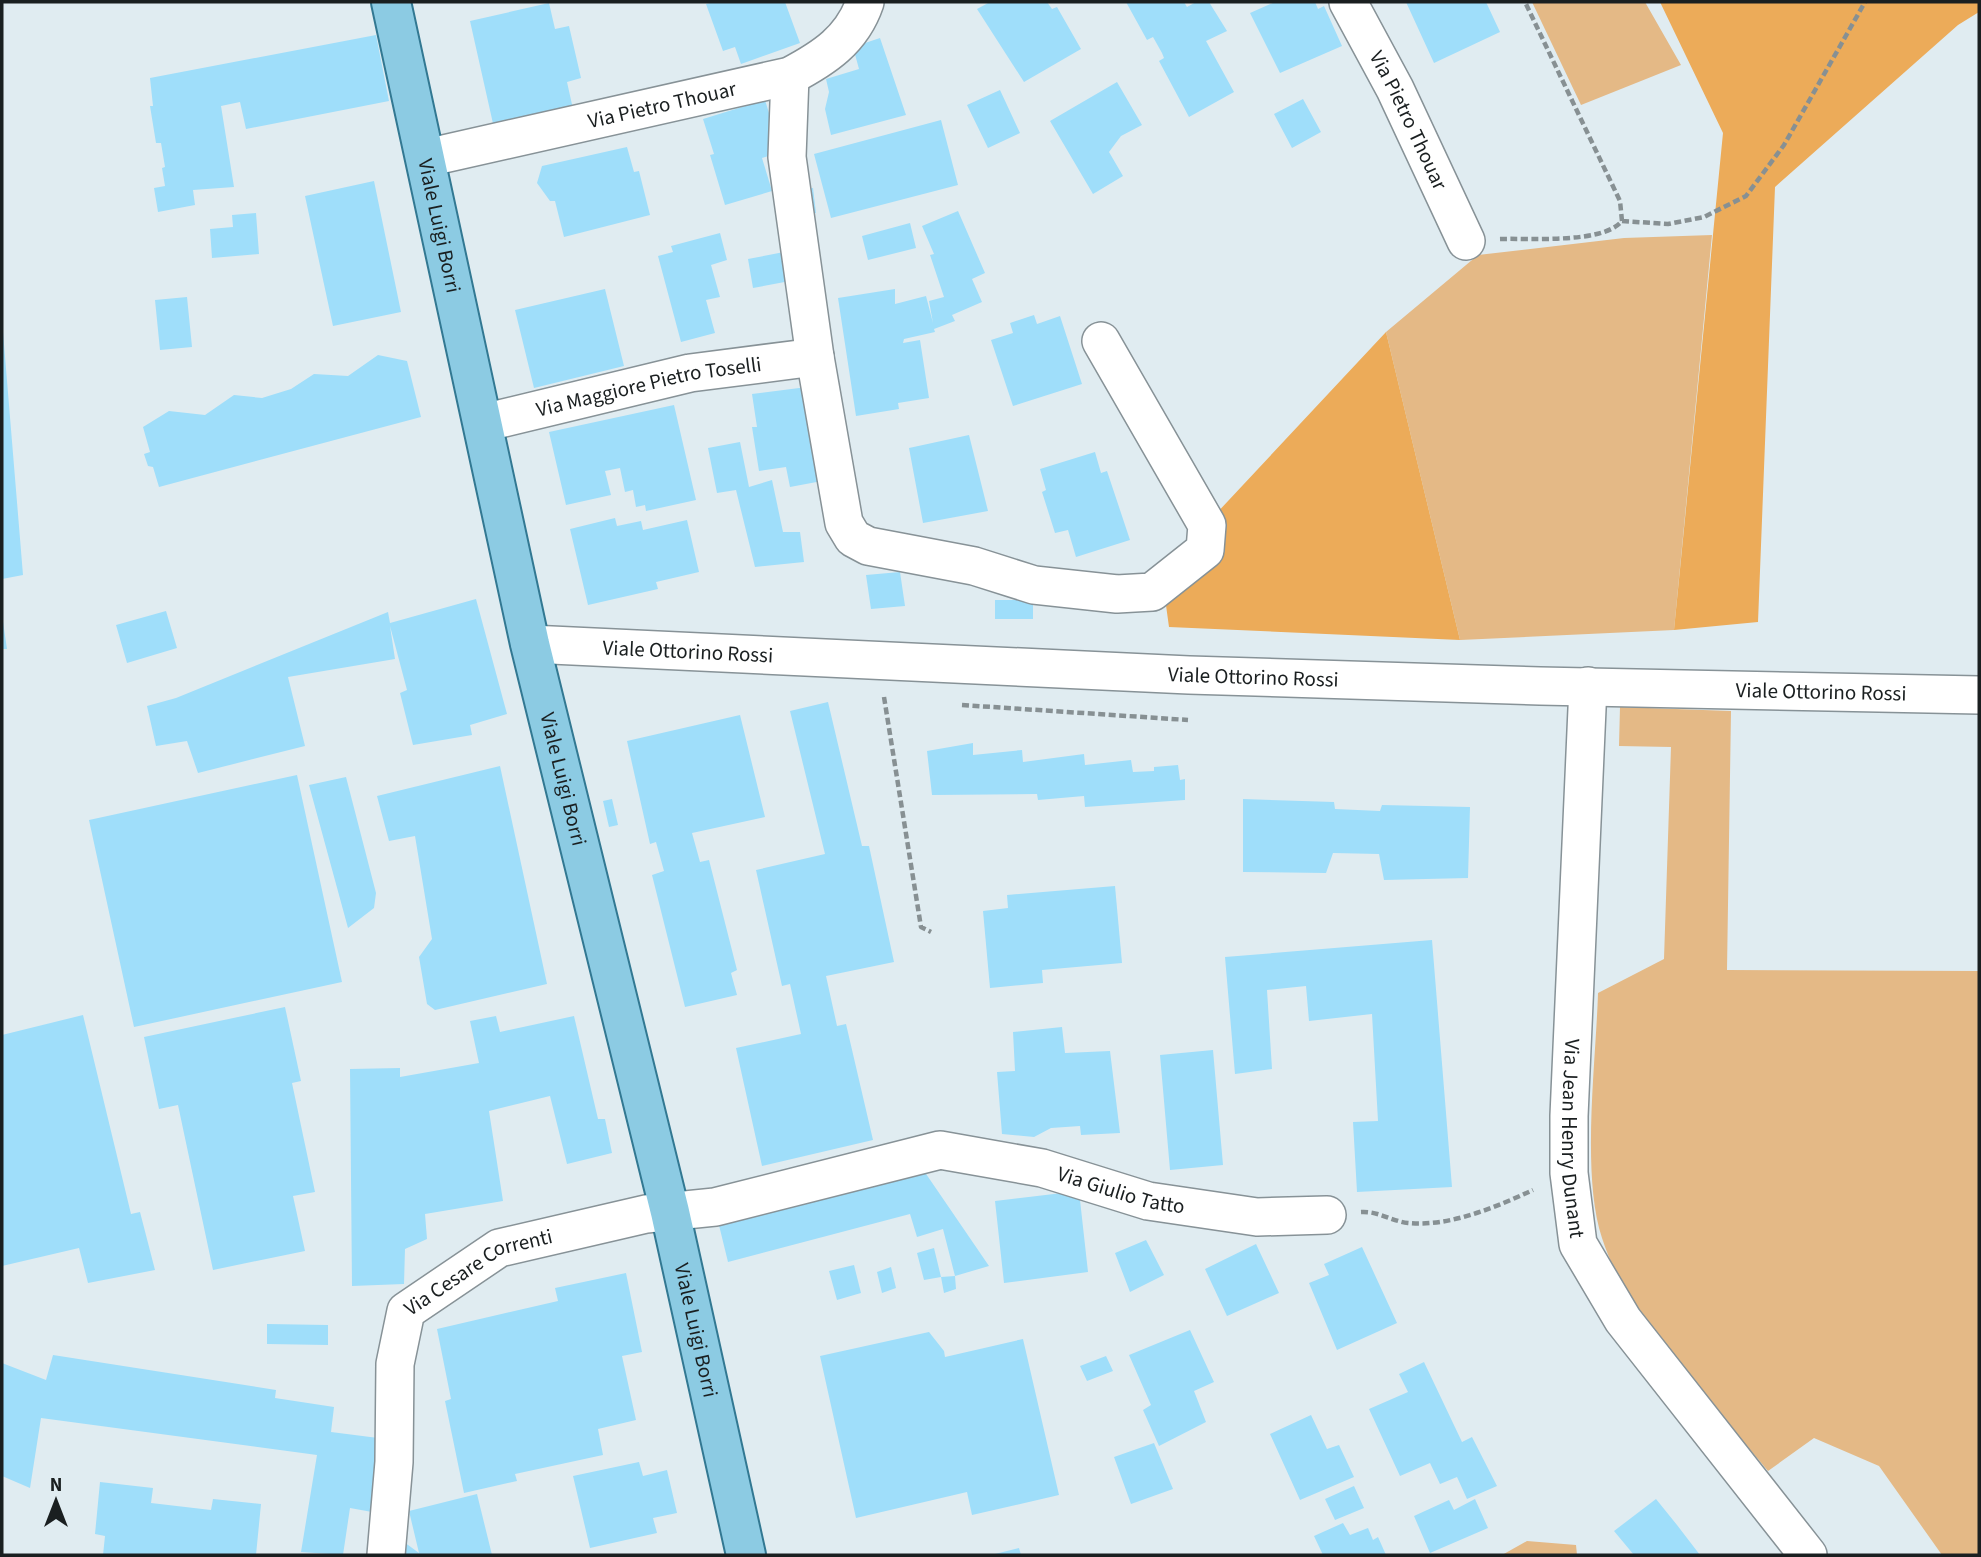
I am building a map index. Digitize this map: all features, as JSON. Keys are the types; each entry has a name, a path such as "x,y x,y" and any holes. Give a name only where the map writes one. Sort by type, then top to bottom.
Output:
{"main road":[{"name":"Viale Luigi Borri","path":"391,2 530,644 670,1212 746,1555"}],"street":[{"name":"Via Pietro Thouar","path":"426,158 790,76 829,55 859,22 866,2"},
{"name":"Via Pietro Thouar","path":"1348,2 1395,89 1466,241"},
{"path":"790,76 787,157 815,356 844,523 853,538 868,547 974,566 1034,585 1117,594 1152,592 1205,550 1207,525 1101,341"},
{"name":"Via Maggiore Pietro Toselli","path":"482,423 690,373 815,356"},
{"name":"Viale Ottorino Rossi","path":"530,644 1189,675 1979,695"},
{"name":"Via Jean Henry Dunant","path":"1588,687 1569,1173 1578,1244 1623,1320 1808,1555"},
{"name":"Via Giulio Tatto","path":"670,1212 715,1207 940,1150 1042,1168 1148,1201 1257,1217 1326,1216"},
{"name":"Via Cesare Correnti","path":"386,1555 394,1462 395,1364 406,1311 499,1248 646,1214 670,1212"}],"path":[{"path":"1466,241 1595,235 1615,229 1622,221 1620,201 1525,2"},
{"path":"1622,221 1668,224 1704,217 1746,196 1784,145 1865,2"},
{"path":"882,687 921,927 931,932"},
{"path":"955,704 1188,720"},
{"path":"1326,1216 1373,1211 1406,1223 1435,1223 1501,1205 1569,1173"}],"shaded area":[{"path":"1532,2 1645,2 1681,65 1581,105"},
{"path":"1660,2 1979,2 1979,12 1958,25 1775,187 1758,622 1674,630 1723,133"},
{"path":"1712,235 1674,630 1460,640 1386,332 1478,255 1624,238"},
{"path":"1386,332 1460,640 1169,627 1165,598 1214,516"},
{"path":"1620,707 1731,711 1727,970 1979,971 1979,1555 1942,1555 1879,1466 1814,1438 1768,1471 1651,1331 1615,1270 1602,1238 1592,1182 1591,1117 1598,993 1664,959 1671,747 1619,746"},
{"path":"1527,1541 1576,1545 1577,1555 1502,1555"}],"building":[{"path":"785,2 800,43 741,64 735,47 723,51 706,4"},
{"path":"990,2 1047,2 1052,9 1057,7 1081,49 1024,82 977,9"},
{"path":"1126,2 1184,2 1187,7 1196,2 1209,2 1227,31 1206,41 1234,92 1189,117 1159,61 1164,58 1162,53 1153,37 1147,40"},
{"path":"1275,2 1315,2 1318,9 1324,6 1342,46 1280,73 1250,13"},
{"path":"1406,2 1486,2 1500,32 1434,63"},
{"path":"549,3 555,29 569,26 581,78 567,82 573,109 494,128 470,21"},
{"path":"376,35 389,101 246,129 240,102 221,106 234,187 193,190 195,205 158,212 154,188 165,186 162,168 165,167 161,143 156,143 150,106 153,106 150,78"},
{"path":"880,38 906,115 831,135 825,109 829,92 826,79 859,69 853,47"},
{"path":"1117,82 1142,125 1121,136 1109,152 1123,176 1093,194 1050,121"},
{"path":"1000,90 1020,133 988,148 967,105"},
{"path":"1303,99 1321,132 1292,148 1274,114"},
{"path":"765,100 781,152 762,158 772,191 725,205 710,155 714,154 703,119"},
{"path":"941,120 958,185 831,218 814,154"},
{"path":"627,147 634,172 639,171 650,215 564,237 555,201 550,201 537,183 542,166"},
{"path":"374,181 401,312 333,326 305,196"},
{"path":"813,188 816,213 799,215 796,190"},
{"path":"958,211 985,273 972,279 982,302 952,315 955,321 934,329 935,332 904,339 903,343 920,340 929,398 898,403 899,409 856,416 838,298 895,289 895,304 926,296 933,323 929,301 944,297 930,255 934,254 922,226"},
{"path":"256,213 259,254 212,258 210,229 233,227 232,215"},
{"path":"910,223 916,248 868,260 862,236"},
{"path":"720,233 727,260 711,265 720,297 706,300 715,333 681,342 658,256 673,252 671,246"},
{"path":"784,252 790,281 753,288 748,259"},
{"path":"605,289 624,366 534,388 515,310"},
{"path":"187,297 192,347 160,350 155,300"},
{"path":"1034,315 1037,324 1060,316 1082,384 1013,406 991,340 1013,333 1010,323"},
{"path":"2,320 23,575 2,579"},
{"path":"378,355 407,361 421,417 159,487 153,467 148,466 144,454 150,452 143,427 169,411 205,415 234,395 262,398 291,389 314,374 348,376"},
{"path":"807,387 822,481 790,487 786,467 759,471 752,427 757,427 752,394"},
{"path":"674,405 696,500 646,511 645,505 636,507 633,490 625,492 620,468 605,471 611,495 566,505 549,432"},
{"path":"969,435 988,511 923,523 909,448"},
{"path":"740,442 749,487 772,480 783,532 800,532 804,562 755,567 736,490 717,493 708,448"},
{"path":"1095,452 1101,473 1107,471 1130,540 1076,557 1068,530 1055,533 1042,492 1046,490 1040,469"},
{"path":"615,518 617,526 641,521 643,530 687,520 699,572 656,582 658,589 588,605 570,529"},
{"path":"900,572 905,606 871,609 866,575"},
{"path":"476,599 507,714 470,725 472,735 413,745 400,693 407,690 390,626 395,659 288,677 305,746 198,773 187,741 156,746 147,706 176,698 388,612 390,623"},
{"path":"995,600 1033,600 1033,619 995,619"},
{"path":"166,611 177,648 127,663 116,625"},
{"path":"2,615 7,649 2,649"},
{"path":"828,702 862,846 869,846 894,962 826,976 837,1026 846,1024 873,1140 762,1166 736,1048 801,1034 790,984 782,986 756,870 825,854 790,711"},
{"path":"740,715 765,817 692,833 700,862 709,860 737,970 731,973 737,995 685,1007 652,875 664,871 656,842 650,844 627,741"},
{"path":"973,743 973,755 1022,750 1023,762 1084,754 1085,765 1131,760 1133,772 1154,771 1154,767 1178,765 1180,780 1185,779 1185,800 1085,807 1084,796 1038,800 1037,794 932,795 927,751"},
{"path":"500,766 547,984 435,1010 427,1004 419,957 432,939 415,836 389,841 377,796"},
{"path":"297,775 342,982 134,1027 89,820"},
{"path":"346,777 376,893 374,908 348,928 309,785"},
{"path":"612,799 618,825 609,827 603,801"},
{"path":"1243,799 1334,802 1335,809 1380,811 1382,805 1470,807 1468,878 1384,880 1379,854 1333,853 1326,873 1243,872"},
{"path":"1115,886 1122,963 1042,970 1043,983 990,988 983,911 1008,908 1007,895"},
{"path":"1432,940 1452,1187 1357,1192 1353,1122 1378,1121 1372,1014 1309,1021 1306,986 1267,990 1272,1069 1235,1074 1225,957"},
{"path":"285,1007 301,1081 292,1083 315,1192 293,1196 305,1251 213,1270 178,1105 159,1109 144,1037"},
{"path":"83,1015 131,1214 140,1212 155,1270 88,1283 79,1248 2,1266 2,1035"},
{"path":"496,1016 500,1032 574,1016 598,1119 605,1119 612,1153 567,1164 550,1096 489,1111 503,1201 425,1214 427,1239 405,1249 404,1284 352,1286 350,1069 400,1068 400,1077 479,1063 470,1021"},
{"path":"1062,1027 1065,1053 1110,1051 1120,1133 1081,1135 1080,1126 1051,1128 1034,1137 1002,1134 997,1072 1015,1071 1013,1032"},
{"path":"1213,1050 1223,1165 1170,1170 1160,1055"},
{"path":"922,1168 989,1266 955,1276 943,1229 917,1237 910,1214 728,1262 717,1217"},
{"path":"1079,1191 1088,1272 1004,1283 995,1201"},
{"path":"1146,1240 1164,1275 1130,1292 1115,1253"},
{"path":"1256,1244 1279,1293 1227,1316 1205,1269"},
{"path":"1362,1247 1397,1323 1337,1350 1309,1283 1329,1275 1324,1264"},
{"path":"934,1248 941,1277 924,1280 917,1253"},
{"path":"854,1265 861,1293 837,1300 829,1271"},
{"path":"891,1267 896,1288 882,1293 877,1272"},
{"path":"626,1273 642,1352 622,1356 636,1420 598,1429 603,1455 515,1474 517,1481 464,1493 445,1401 451,1399 437,1329 558,1301 555,1288"},
{"path":"955,1276 956,1289 944,1293 941,1277"},
{"path":"267,1324 328,1325 328,1345 267,1344"},
{"path":"1190,1330 1214,1382 1194,1391 1206,1422 1159,1446 1143,1410 1151,1405 1129,1355"},
{"path":"929,1332 944,1351 945,1357 1023,1339 1059,1495 972,1515 967,1492 856,1518 820,1356"},
{"path":"53,1355 276,1390 275,1398 334,1407 331,1432 386,1439 383,1514 350,1508 343,1555 301,1552 317,1455 41,1418 30,1488 2,1476 2,1363 46,1380"},
{"path":"1106,1356 1113,1371 1087,1381 1080,1366"},
{"path":"1424,1362 1462,1442 1472,1437 1497,1486 1467,1499 1457,1477 1440,1484 1430,1463 1400,1476 1369,1409 1408,1392 1399,1374"},
{"path":"1311,1415 1327,1449 1339,1445 1354,1477 1300,1500 1270,1434"},
{"path":"1154,1443 1173,1489 1131,1504 1114,1457"},
{"path":"639,1462 643,1476 667,1470 677,1513 653,1518 657,1533 590,1548 573,1476"},
{"path":"100,1482 153,1488 151,1503 211,1510 213,1499 261,1504 256,1555 103,1555 105,1536 95,1534"},
{"path":"1354,1486 1364,1508 1335,1520 1325,1499"},
{"path":"477,1494 492,1555 392,1555 404,1542 419,1553 409,1511"},
{"path":"1475,1499 1488,1528 1430,1553 1414,1516 1449,1500 1454,1510"},
{"path":"1656,1499 1700,1555 1634,1555 1614,1531"},
{"path":"1343,1523 1350,1535 1368,1528 1373,1540 1378,1537 1386,1555 1323,1555 1314,1536"},
{"path":"1019,1548 1021,1555 995,1555 995,1554"}]}
